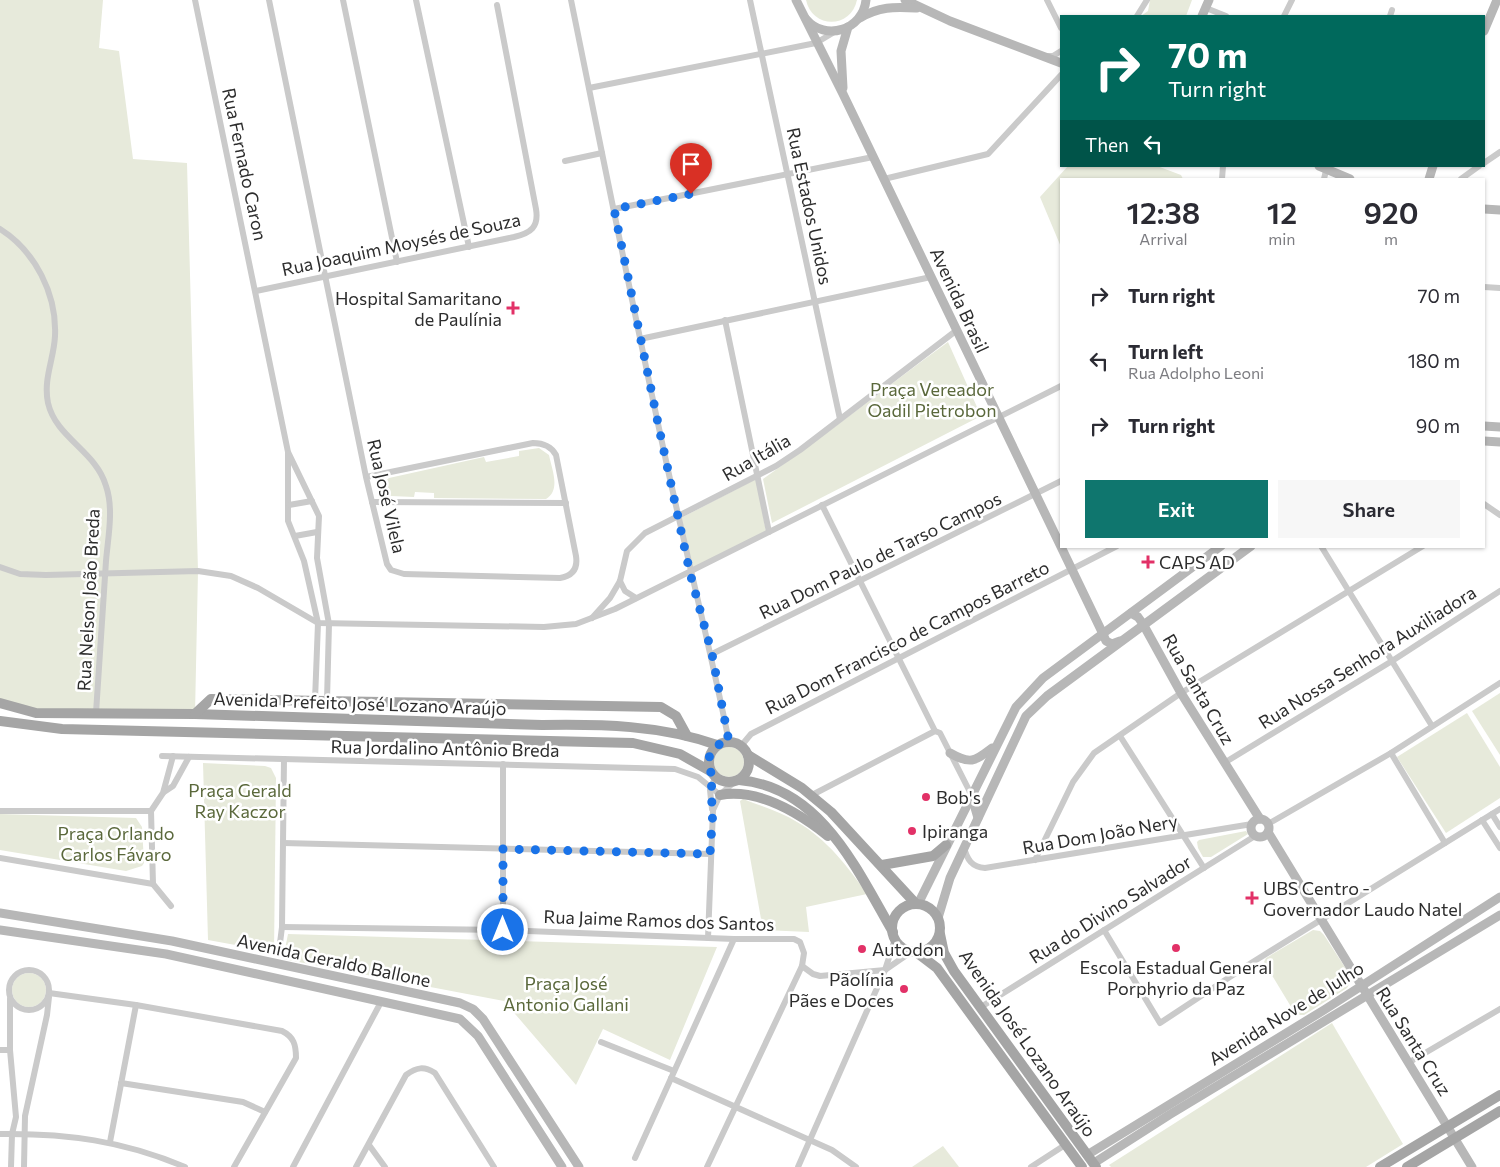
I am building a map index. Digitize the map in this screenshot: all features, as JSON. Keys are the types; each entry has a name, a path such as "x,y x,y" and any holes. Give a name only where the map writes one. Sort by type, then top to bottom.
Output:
{"main road":[{"path":"195,714 211,699 661,707 676,716 687,736"},
{"name":"Avenida Prefeito José Lozano Araújo","path":"0,704 36,713 195,714 514,724 589,724 641,728 687,736 717,745"},
{"name":"Avenida Prefeito José Lozano Araújo","path":"0,721 62,728 633,743 680,754 712,778"},
{"path":"894,936 893,924 901,910 917,904 926,906 938,918 940,934 931,947 913,952 904,949 894,936 842,846 819,819 780,790 761,783 736,781 727,783 712,778 708,759 717,745 729,742 741,746 748,755 812,795 845,825 917,904"},
{"path":"736,781 748,769 748,755"},
{"path":"720,795 738,793 762,798 797,815 842,846"},
{"path":"882,865 933,856 946,845"},
{"name":"Avenida José Lozano Araújo","path":"940,934 948,961 1095,1165"},
{"name":"Avenida José Lozano Araújo","path":"913,952 937,968 1082,1167"},
{"path":"1380,1167 1500,1095"},
{"path":"1407,1167 1500,1111"}],"street":[{"name":"Rua Fernado Caron","path":"195,0 288,452 288,521 304,561 318,623 315,700"},
{"name":"Rua José Vilela","path":"269,0 366,477 387,564 391,570 397,573 560,578 574,571 577,560 566,503"},
{"path":"343,0 396,262"},
{"path":"416,0 469,246"},
{"path":"571,0 640,339 690,573 712,654 729,742"},
{"name":"Rua Estados Unidos","path":"750,0 840,419"},
{"path":"858,19 863,12 866,0"},
{"path":"905,0 919,8 1060,63"},
{"path":"1047,0 1060,26"},
{"path":"1138,15 1147,0"},
{"path":"1284,15 1292,0"},
{"path":"1485,29 1497,0"},
{"name":"Avenida Brasil","path":"797,1 802,15 843,94 1060,546"},
{"name":"Rua Joaquim Moysés de Souza","path":"256,290 396,262 530,232 535,226 537,217 497,5"},
{"path":"590,88 816,43 836,31 848,27 871,11 886,7 919,8"},
{"path":"1206,8 1224,15"},
{"path":"802,15 817,28 836,31"},
{"name":"Avenida Brasil","path":"843,94 841,52 848,27"},
{"path":"1044,56 1053,56 1060,52"},
{"path":"884,179 988,154 1060,76"},
{"path":"1485,162 1500,152"},
{"path":"565,161 602,153"},
{"path":"614,209 873,157"},
{"path":"1324,167 1348,178"},
{"path":"1462,178 1478,167"},
{"path":"1485,209 1500,210"},
{"name":"Rua Nelson João Breda","path":"0,229 18,244 36,266 53,303 55,336 47,376 49,404 56,422 94,461 106,485 109,518 96,713"},
{"path":"640,339 931,278"},
{"path":"1485,287 1500,288"},
{"path":"725,320 769,532"},
{"name":"Rua Itália","path":"590,620 610,598 620,581 627,551 636,540 645,533 800,450 956,330"},
{"path":"0,567 20,574 198,572 231,576 258,588 318,623 560,627 590,620 690,573 1060,387"},
{"path":"1485,426 1500,427"},
{"path":"1485,441 1500,442"},
{"path":"366,477 533,443 542,443 553,450 556,455 566,503 372,502"},
{"name":"Rua Fernado Caron","path":"288,452 319,516 317,558 329,624 327,700"},
{"name":"Rua Dom Paulo de Tarso Campos","path":"712,654 1060,482"},
{"path":"289,505 312,501"},
{"path":"822,505 935,731 940,733 971,794 977,820"},
{"path":"1485,506 1500,515"},
{"path":"295,536 317,532"},
{"name":"Avenida Brasil","path":"1061,548 1103,634"},
{"name":"Rua Dom Francisco de Campos Barreto","path":"741,746 751,734 899,656 1113,548"},
{"path":"917,904 1016,707 1044,678 1218,548"},
{"path":"938,918 945,890 1026,716 1052,692 1142,624 1248,548"},
{"path":"1322,548 1432,726"},
{"path":"1035,860 1074,782 1094,753 1181,693 1420,548"},
{"path":"1198,564 1208,577"},
{"path":"620,581 625,591 636,598"},
{"name":"Rua Nossa Senhora Auxiliadora","path":"1224,763 1392,661 1500,591"},
{"name":"Rua Santa Cruz","path":"1131,613 1142,624 1181,693 1253,810 1260,828 1280,855 1472,1167"},
{"path":"1103,634 1106,641 1112,644 1120,641"},
{"path":"1044,678 1052,692"},
{"name":"Rua do Divino Salvador","path":"981,1007 1204,868 1260,828 1391,753 1500,683"},
{"path":"812,795 935,731"},
{"path":"1120,736 1204,868"},
{"path":"950,754 965,761 975,761 995,747"},
{"path":"1391,753 1445,843"},
{"name":"Rua Jordalino Antônio Breda","path":"162,756 675,769 698,777 712,778 720,795"},
{"path":"152,884 151,811 164,793 169,780 173,756"},
{"path":"164,793 173,786 189,757"},
{"path":"280,943 282,927 284,759"},
{"path":"503,930 504,764"},
{"path":"708,938 713,810 710,799 712,778"},
{"path":"713,810 720,795 736,781"},
{"path":"1104,930 1160,1023 1320,920 1500,809"},
{"path":"0,812 151,811"},
{"path":"963,812 977,820"},
{"path":"1492,814 1500,827"},
{"path":"1482,820 1500,848"},
{"name":"Rua Dom João Nery","path":"964,847 968,859 978,868 1182,835 1260,828"},
{"path":"283,843 710,854"},
{"path":"0,858 152,884 171,906"},
{"name":"Avenida Nove de Julho","path":"1208,1086 1500,897"},
{"name":"Avenida Geraldo Ballone","path":"0,913 172,941 460,1003 473,1010 483,1019 579,1167"},
{"name":"Avenida Nove de Julho","path":"1088,1154 1167,1111 1500,915"},
{"name":"Rua Jaime Ramos dos Santos","path":"282,927 503,930 734,939 794,939 803,947 802,966"},
{"name":"Avenida Geraldo Ballone","path":"0,930 166,954 381,1002 446,1014 460,1019 470,1025 562,1167"},
{"path":"798,1167 885,970 894,936"},
{"path":"635,1158 734,939"},
{"path":"707,1167 802,966 813,974 820,976 885,970 913,952"},
{"path":"11,1167 12,1134 16,1117 10,1050 10,999 8,988 10,981 19,972 32,970 43,975 49,986 49,995 47,1015 25,1116 24,1167"},
{"path":"0,986 8,988"},
{"path":"10,999 15,1006 30,1011 38,1009 49,995"},
{"path":"49,995 136,1005 282,1031 289,1035 294,1041 296,1058 234,1167"},
{"path":"293,1167 381,1002"},
{"path":"110,1142 136,1005"},
{"path":"1408,1063 1500,1009"},
{"path":"601,1042 674,1071"},
{"path":"0,1050 10,1050"},
{"path":"356,1167 406,1075 415,1068 426,1068 435,1073 494,1167"},
{"path":"671,1078 832,1150 856,1167"},
{"path":"121,1083 243,1102 265,1112"},
{"name":"Avenida Nove de Julho","path":"1095,1165 1167,1111"},
{"path":"0,1134 51,1135 110,1142 185,1167"},
{"path":"1031,1167 1065,1144"},
{"path":"368,1145 385,1167"}],"green space":[{"path":"0,0 103,0 99,48 119,51 133,159 187,163 198,571 195,714 36,713 0,703"},
{"path":"806,0 857,0 853,10 847,16 832,22 816,16 810,10"},
{"path":"1150,0 1192,0 1186,15 1142,15 1148,11"},
{"path":"1067,167 1160,167 1181,175 1182,178 1060,178 1060,245 1040,197"},
{"name":"Praça Vereador Oadil Pietrobon","path":"948,342 981,416 772,523 763,479"},
{"path":"539,448 549,455 554,479 551,495 546,499 434,498 434,493 415,492 414,497 391,496 384,493 383,483 389,478 484,457 486,462 519,456 519,451"},
{"path":"756,479 766,531 693,569 681,518"},
{"path":"1500,693 1500,755 1472,711"},
{"path":"1467,713 1500,767 1500,798 1446,833 1397,757"},
{"path":"729,747 740,751 744,762 740,773 729,777 718,773 714,762 718,751"},
{"name":"Praça Gerald Ray Kaczor","path":"203,763 265,766 271,768 276,778 274,952 208,940"},
{"path":"743,799 784,815 808,829 836,854 867,894 806,907 809,932 763,930 740,801"},
{"name":"Praça Orlando Carlos Fávaro","path":"0,814 136,818 142,827 144,863 142,866 126,871 0,850"},
{"path":"1246,831 1248,834 1211,857 1203,857 1198,848 1197,842 1199,840"},
{"path":"1313,930 1320,931 1324,935 1350,975 1351,981 1347,988 1304,1015 1296,1015 1264,962 1266,958"},
{"name":"Praça José Antonio Gallani","path":"288,934 717,947 670,1060 603,1029 576,1085 504,1001 283,959"},
{"path":"29,973 41,978 46,990 41,1002 29,1007 17,1002 12,990 17,978"},
{"path":"1332,1023 1403,1144 1366,1167 1111,1167 1109,1165"},
{"path":"943,1146 959,1167 912,1167"}],"place":[{"name":"Hospital Samaritano de Paulínia","path":"513,308"},
{"name":"CAPS AD","path":"1148,562"},
{"name":"Bob's","path":"926,797"},
{"name":"Ipiranga","path":"912,831"},
{"name":"UBS Centro - Governador Laudo Natel","path":"1252,898"},
{"name":"Escola Estadual General Porphyrio da Paz","path":"1176,948"},
{"name":"Autodon","path":"862,949"},
{"name":"Pãolínia Pães e Doces","path":"904,989"}],"route":[{"path":"503,930 503,849 710,854 713,810 710,790 715,778 710,771 708,759 717,745 729,742 712,654 690,573 614,209 691,194"}]}
